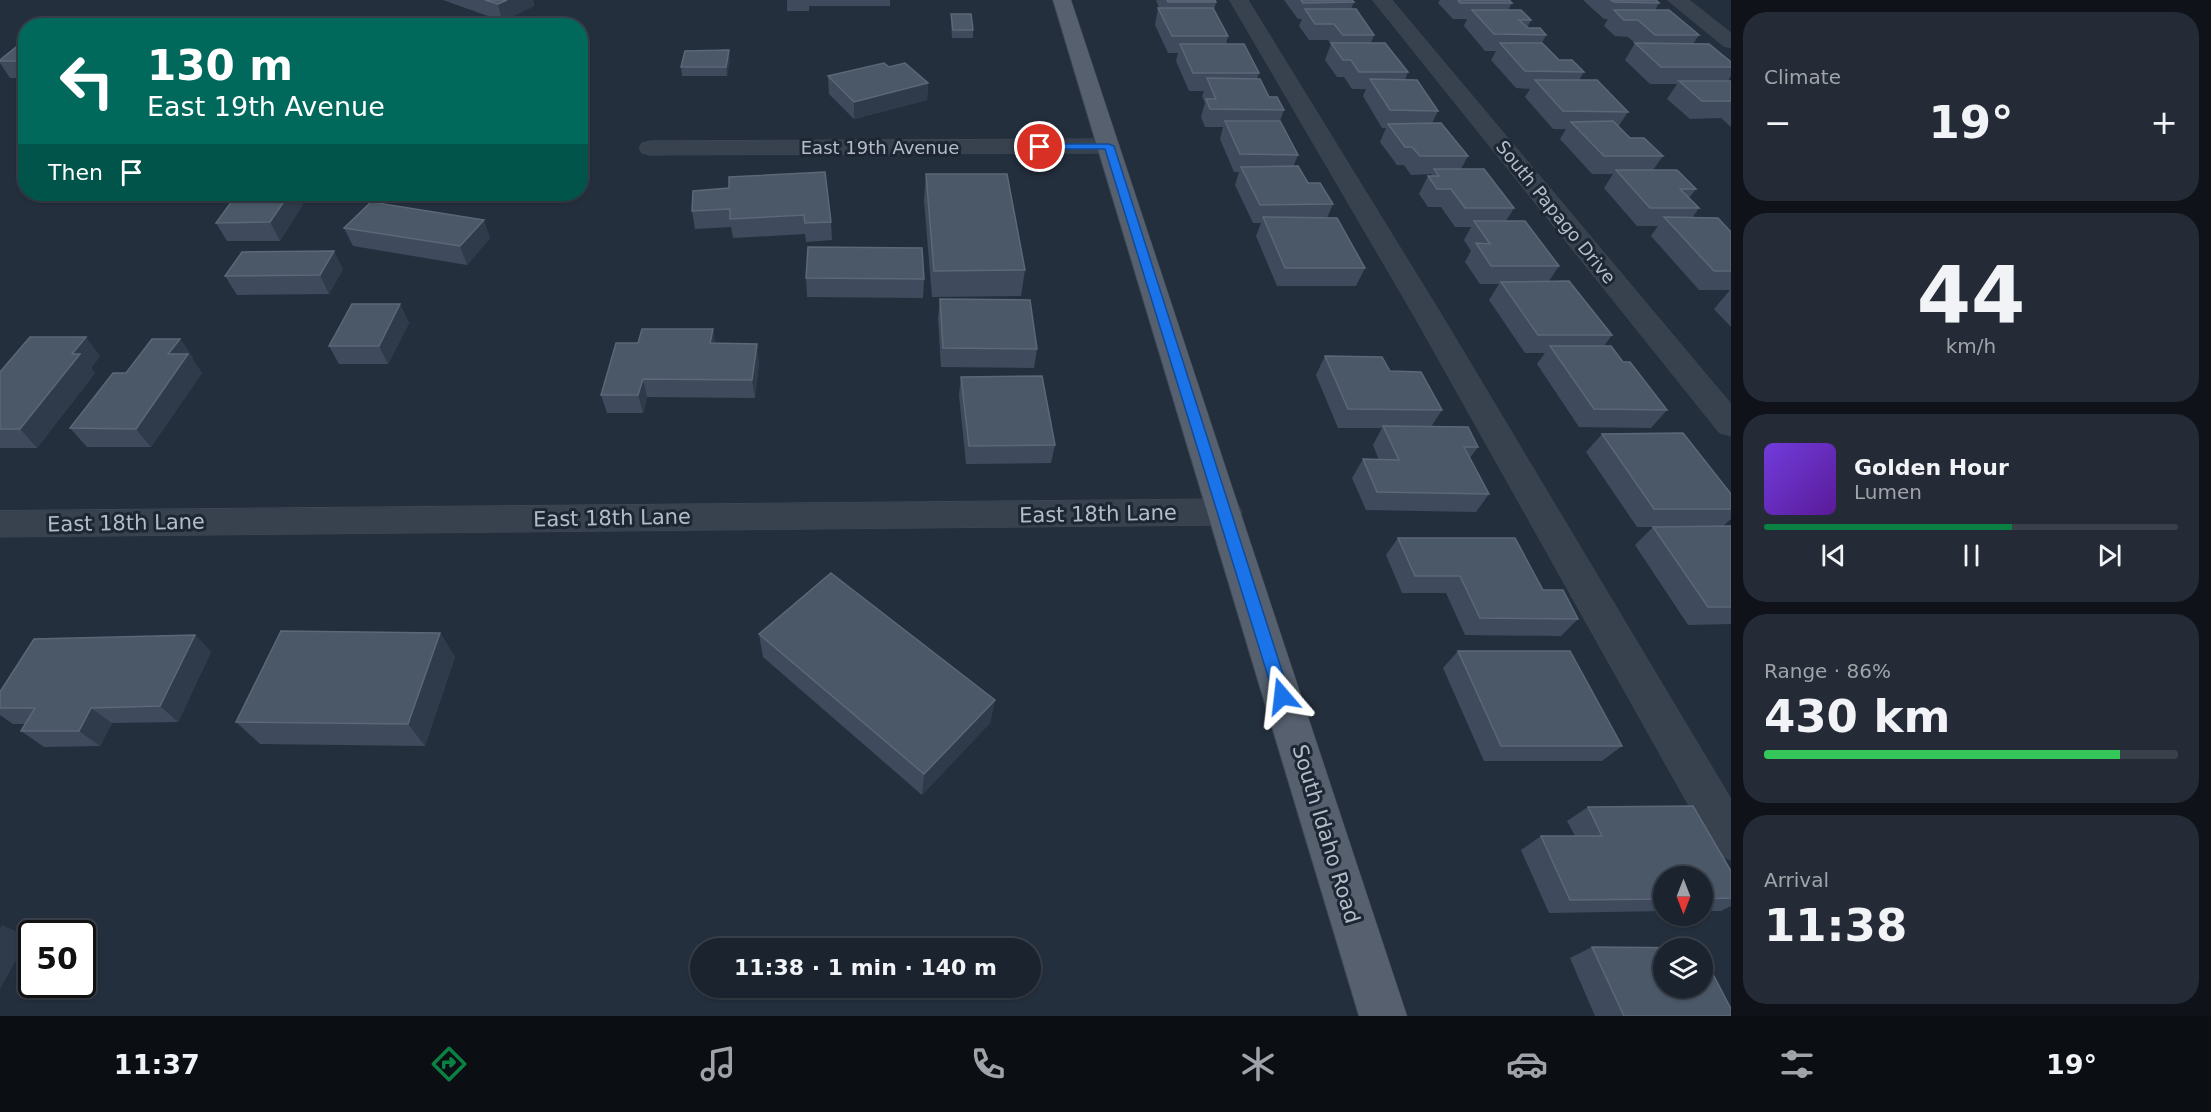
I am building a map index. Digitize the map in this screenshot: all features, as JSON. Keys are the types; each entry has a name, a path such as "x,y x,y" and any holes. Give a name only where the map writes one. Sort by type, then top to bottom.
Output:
{"main road":[{"name":"South Idaho Road","path":"1062,0 1383,1016"}],"street":[{"path":"1239,0 1430,319 1731,839"},
{"name":"South Papago Drive","path":"1382,0 1731,425"},
{"path":"1677,0 1731,42"},
{"name":"East 19th Avenue","path":"650,148 1109,146"},
{"name":"East 18th Lane","path":"0,524 1225,512"}],"building":[{"path":"485,0 507,0 498,4"},
{"path":"1167,0 1215,0 1216,2 1168,2"},
{"path":"1301,0 1352,0 1354,2 1303,3"},
{"path":"1458,0 1509,0 1512,3 1460,3"},
{"path":"1611,0 1656,0 1659,3 1614,2"},
{"path":"1158,8 1213,8 1228,36 1172,36"},
{"path":"1305,9 1356,9 1374,35 1343,35 1334,24 1315,24"},
{"path":"1472,10 1521,10 1531,20 1519,20 1528,28 1540,28 1546,35 1494,34"},
{"path":"1614,10 1669,10 1699,35 1655,35 1638,20 1624,20"},
{"path":"951,14 971,14 973,30 953,30"},
{"path":"1331,43 1385,43 1408,72 1359,72 1351,60 1343,60"},
{"path":"1500,43 1542,43 1559,60 1572,60 1584,72 1525,71"},
{"path":"1635,43 1709,44 1731,62 1731,67 1661,67"},
{"path":"1180,44 1244,44 1259,73 1193,73"},
{"path":"18,45 18,61 0,60"},
{"path":"729,50 726,67 681,67 685,51"},
{"path":"884,63 889,67 905,63 928,83 854,102 828,76"},
{"path":"1207,78 1260,79 1269,97 1277,97 1284,110 1210,109 1206,99 1216,99"},
{"path":"1370,79 1417,80 1438,111 1390,110"},
{"path":"1535,80 1597,80 1628,112 1563,111"},
{"path":"1679,81 1731,81 1731,101 1702,101"},
{"path":"1225,121 1280,121 1298,155 1240,154"},
{"path":"1613,121 1630,138 1644,138 1663,156 1604,156 1571,122"},
{"path":"1441,123 1468,156 1420,156 1412,147 1405,147 1388,124"},
{"path":"1298,166 1308,183 1320,183 1333,204 1260,205 1241,167"},
{"path":"1434,169 1484,169 1514,208 1465,208 1451,189 1437,189 1428,176 1439,176"},
{"path":"1616,170 1677,170 1696,189 1680,189 1699,208 1650,208"},
{"path":"825,172 831,222 805,223 804,215 730,219 730,209 692,211 693,191 729,188 729,177"},
{"path":"926,174 1007,174 1025,270 934,271"},
{"path":"232,201 284,201 270,222 216,223"},
{"path":"371,202 484,220 460,246 344,228"},
{"path":"1263,217 1337,218 1365,268 1285,268"},
{"path":"1664,217 1718,218 1731,232 1731,271 1714,271"},
{"path":"1474,221 1525,221 1559,266 1491,266 1476,243 1490,244"},
{"path":"808,247 922,248 924,279 806,278"},
{"path":"334,251 320,275 225,276 242,252"},
{"path":"1569,281 1612,335 1538,335 1501,282"},
{"path":"940,299 1030,300 1037,349 943,348"},
{"path":"352,304 400,304 379,346 329,346"},
{"path":"642,329 713,329 710,343 757,344 752,380 643,379 638,395 601,395 616,343 638,343"},
{"path":"30,337 86,337 72,354 80,354 20,429 0,429 0,372"},
{"path":"152,339 180,339 168,354 188,354 136,429 70,428 113,373 126,373"},
{"path":"1550,346 1611,346 1623,362 1630,362 1667,410 1594,409"},
{"path":"1325,356 1382,357 1390,371 1421,372 1442,410 1348,409"},
{"path":"1042,376 1055,445 969,446 961,377"},
{"path":"1383,426 1468,427 1478,447 1464,447 1489,494 1377,492 1363,459 1399,460"},
{"path":"1683,433 1731,494 1731,509 1654,509 1602,434"},
{"path":"1731,526 1731,607 1708,607 1653,527"},
{"path":"1398,538 1515,538 1543,590 1563,590 1578,619 1480,618 1460,576 1415,576"},
{"path":"831,573 995,700 924,774 759,634"},
{"path":"281,631 440,633 408,724 236,722"},
{"path":"195,635 160,706 91,708 79,731 21,731 35,708 0,708 0,692 34,639"},
{"path":"1458,651 1570,651 1622,746 1501,746"},
{"path":"1693,806 1731,871 1731,898 1713,899 1713,866 1653,866 1653,899 1570,900 1541,836 1602,836 1588,807"},
{"path":"1592,947 1653,948 1653,998 1713,998 1713,974 1731,1009 1731,1016 1624,1016"}],"route":[{"path":"1040,147 1109,146 1282,696"}]}
